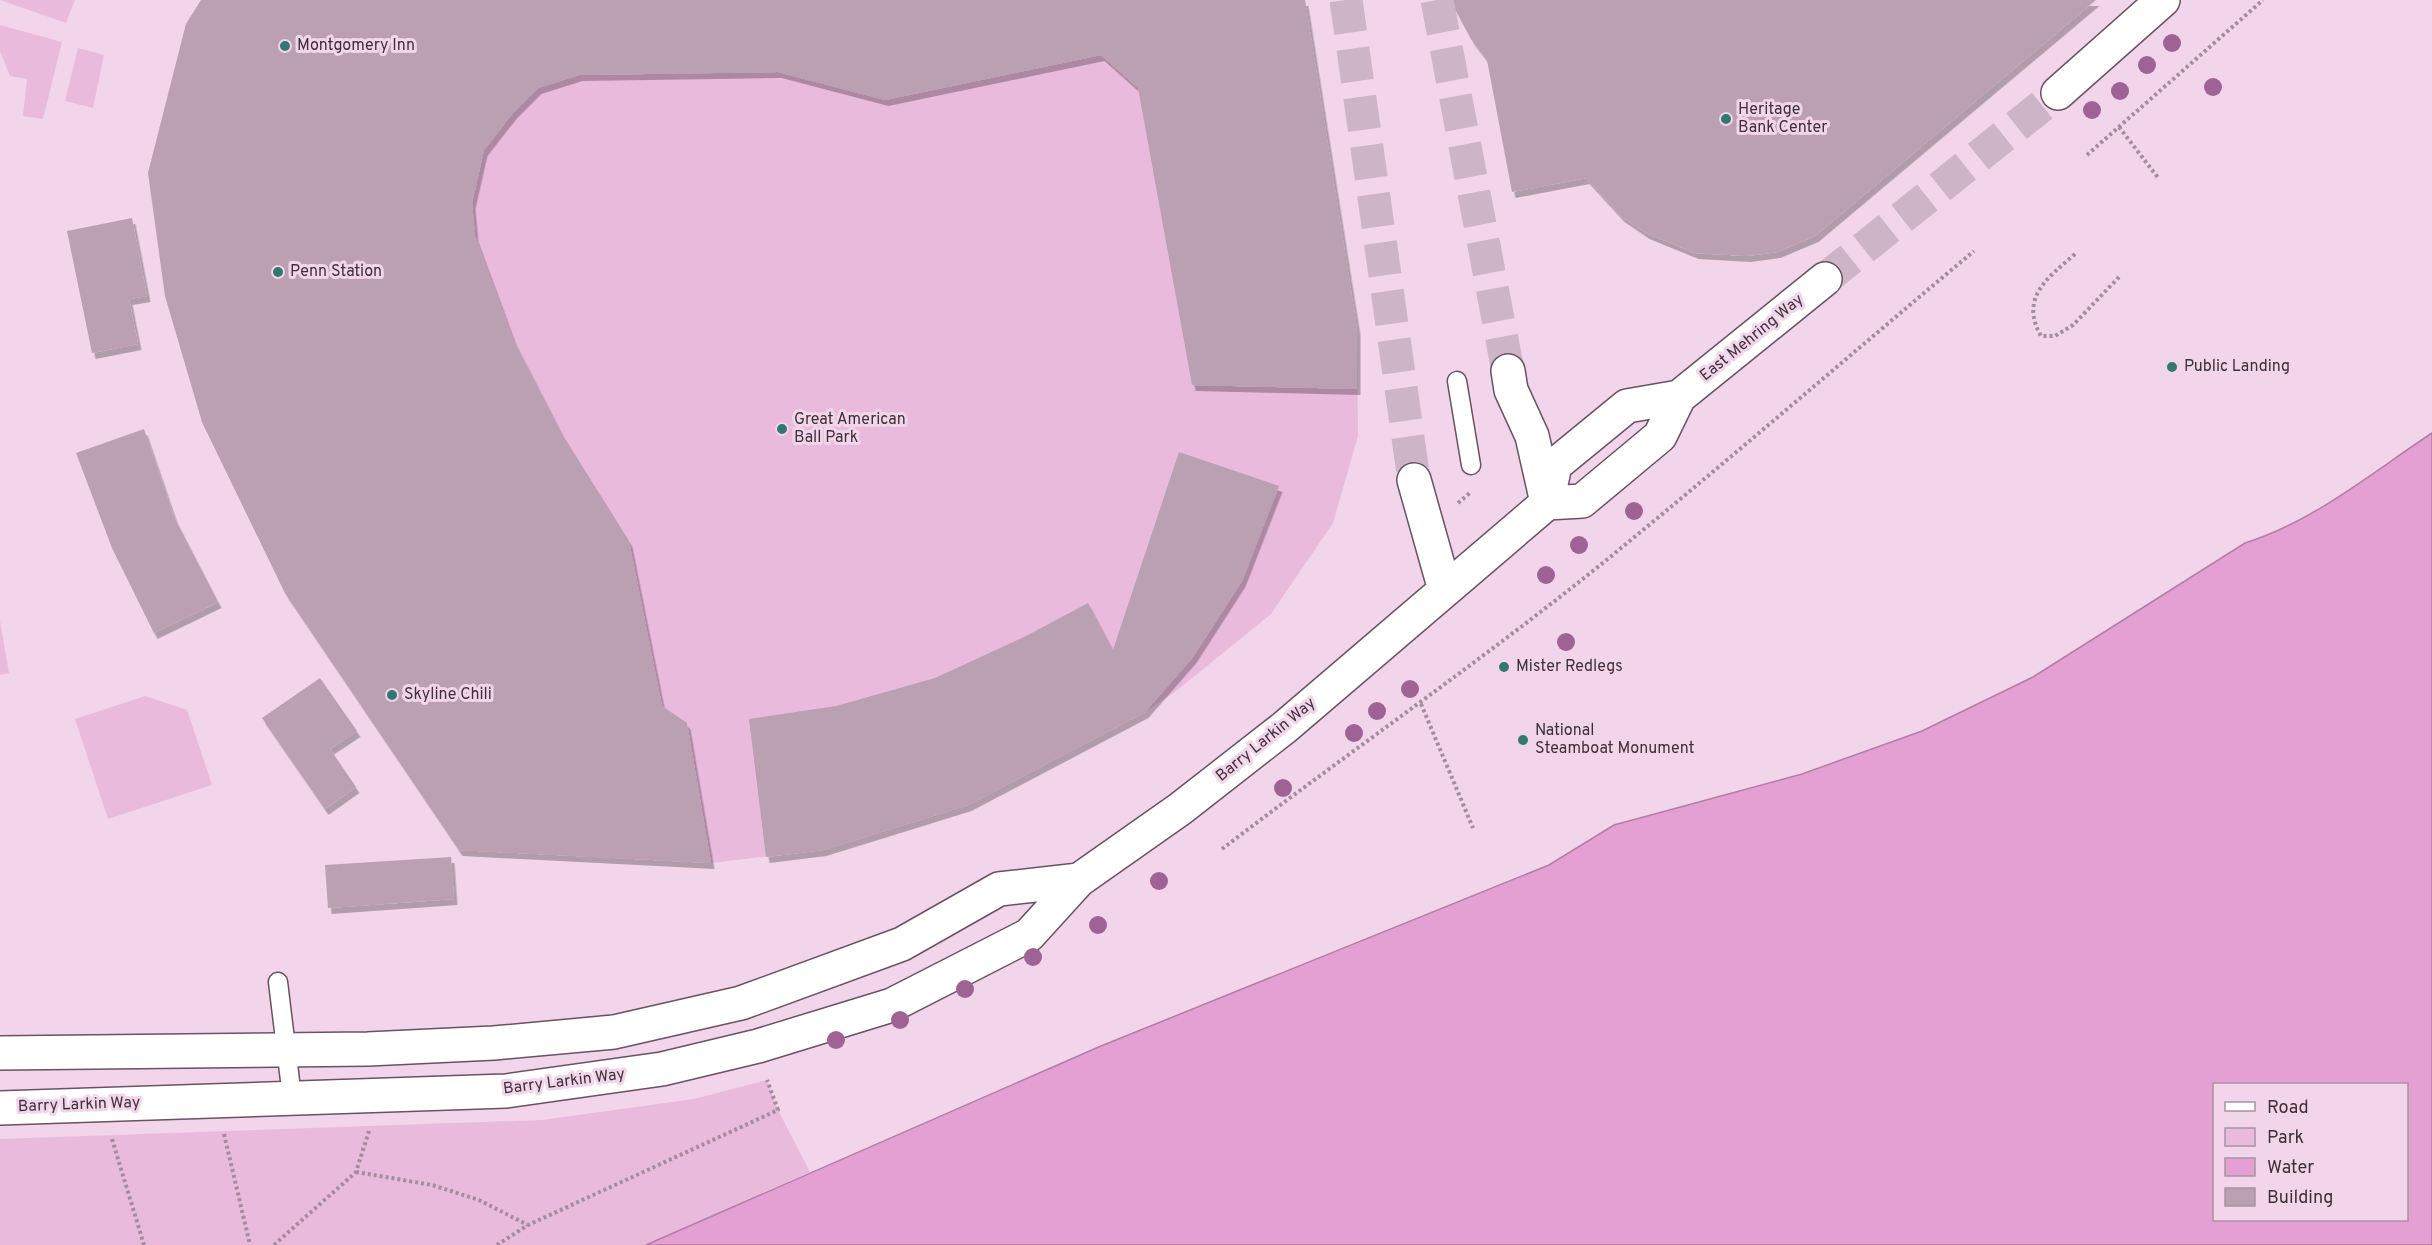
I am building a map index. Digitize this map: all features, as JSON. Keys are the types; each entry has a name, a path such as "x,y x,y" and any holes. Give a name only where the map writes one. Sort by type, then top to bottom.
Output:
{"main road":[{"path":"2058,93 2163,0"},
{"name":"East Mehring Way","path":"1679,397 1627,406 1556,465 1547,503 1582,501 1660,436 1679,397 1825,279"},
{"path":"1414,480 1445,590 1547,503 1532,436 1514,399 1508,371"},
{"name":"Barry Larkin Way","path":"0,1108 506,1091 662,1070 758,1046 892,1005 1029,935 1079,880 1180,809 1285,727 1445,590"},
{"name":"Barry Larkin Way","path":"0,1053 286,1050 494,1044 614,1032 741,1003 902,944 999,889 1079,880"}],"lane":[{"path":"1456,381 1471,465"},
{"path":"278,982 292,1097"}],"path":[{"path":"2086,155 2263,0"},
{"path":"2119,127 2159,179"},
{"path":"1222,849 1345,755 1421,704 1604,562 1974,250"},
{"path":"2075,254 2043,282 2032,306 2032,321 2041,336 2055,336 2073,325 2121,275"},
{"path":"1421,704 1473,828"},
{"path":"497,1245 528,1226 778,1110 767,1080"},
{"path":"274,1245 356,1172 371,1126"},
{"path":"224,1131 250,1245"},
{"path":"111,1135 144,1245"},
{"path":"356,1172 441,1188 479,1200 528,1226"}],"green space":[{"path":"0,0 75,0 66,23"},
{"name":"Great American Ball Park","path":"201,0 1305,0 1357,329 1358,436 1333,523 1271,614 1175,692 1145,712 968,805 823,850 711,863 459,850 285,593 202,422 148,173 186,24"},
{"path":"0,25 62,42 43,119 23,116 27,79 10,76 0,51"},
{"path":"78,48 104,55 93,108 65,101"},
{"path":"0,621 9,673 0,675"},
{"path":"145,696 187,710 212,785 108,819 75,719"},
{"path":"767,1080 778,1110 810,1172 646,1245 0,1245 0,1139 542,1120 694,1099"}],"water":[{"path":"2432,433 2432,1245 646,1245 1101,1046 1549,865 1614,825 1802,774 1922,731 2033,677 2245,543 2295,522 2365,479"}],"building":[{"path":"201,0 1305,0 1357,329 1357,389 1192,385 1138,88 1101,55 885,100 778,72 579,75 538,88 513,113 484,150 472,203 475,236 513,339 562,434 629,541 662,706 687,723 711,863 459,850 285,593 202,422 165,296 148,173 186,24"},
{"name":"Heritage Bank Center","path":"1450,0 2096,0 1815,236 1777,252 1747,256 1695,253 1646,233 1621,216 1586,178 1512,192 1487,60 1471,39"},
{"path":"132,218 147,296 129,299 138,344 92,353 67,231"},
{"path":"144,429 174,517 218,602 154,633 112,548 76,453"},
{"path":"1179,452 1279,486 1242,581 1193,657 1145,712 968,805 823,850 766,857 749,719 836,706 935,678 1026,636 1088,603 1113,650"},
{"path":"320,678 357,731 330,749 356,787 325,809 262,718"},
{"path":"451,857 454,899 328,908 325,865"}],"tunnel":[{"path":"1346,0 1414,480"},
{"path":"1437,0 1508,371"},
{"path":"1825,279 2058,93"}],"place":[{"name":"Montgomery Inn","path":"285,46"},
{"name":"Heritage Bank Center","path":"1726,119"},
{"name":"Penn Station","path":"278,272"},
{"name":"Public Landing","path":"2172,367"},
{"name":"Great American Ball Park","path":"782,429"},
{"name":"Mister Redlegs","path":"1504,667"},
{"name":"Skyline Chili","path":"392,695"},
{"name":"National Steamboat Monument","path":"1523,740"}]}
